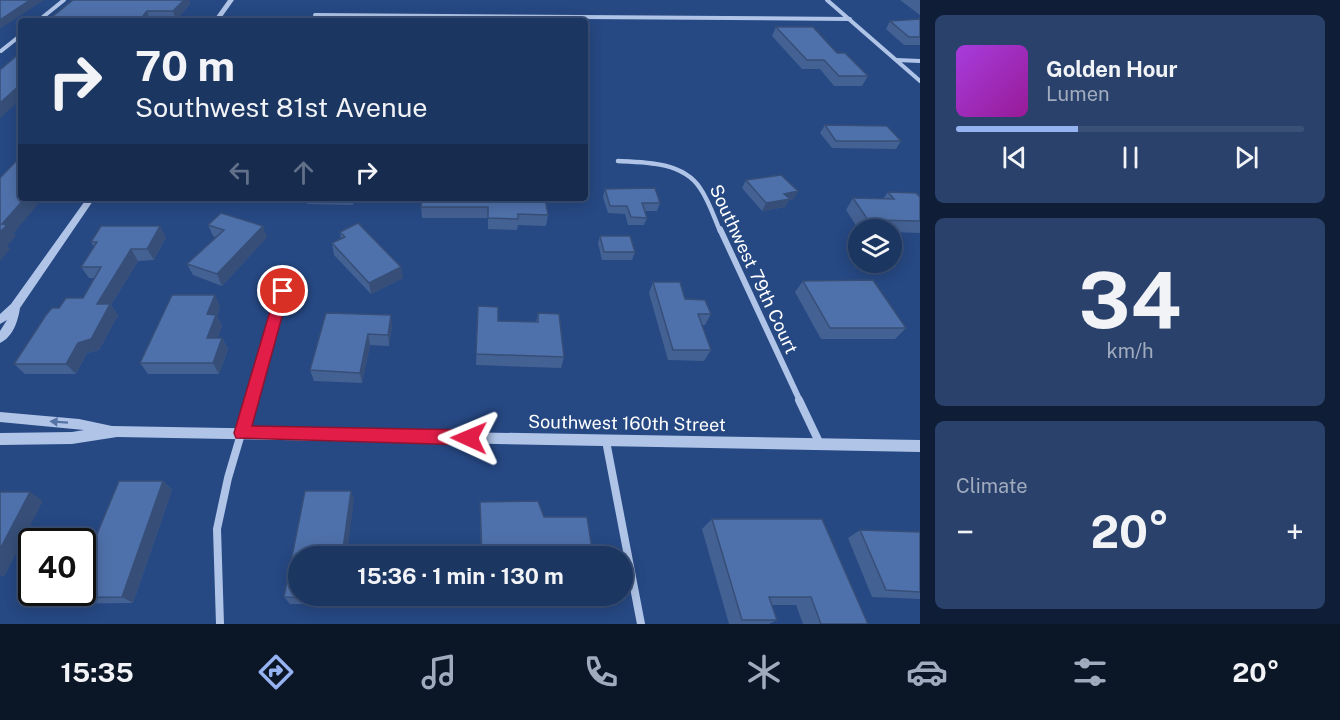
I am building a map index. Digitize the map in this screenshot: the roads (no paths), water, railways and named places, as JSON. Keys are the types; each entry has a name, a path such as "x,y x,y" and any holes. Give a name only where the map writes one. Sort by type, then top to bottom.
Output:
{"street":[{"path":"42,18 64,0"},
{"path":"218,18 231,0"},
{"path":"827,0 920,81"},
{"path":"315,15 850,19"},
{"path":"1,51 18,37"},
{"path":"897,60 920,61"},
{"name":"Southwest 79th Court","path":"618,161 659,162 670,165 700,187 820,444"},
{"path":"0,320 15,307 89,201"},
{"path":"220,624 216,558 217,529 228,478 283,291"},
{"path":"0,339 12,322 15,307"},
{"name":"Southwest 160th Street","path":"0,417 79,424 117,431 920,446"},
{"name":"Southwest 160th Street","path":"0,439 72,438 117,431"},
{"path":"606,441 641,624"}]}
